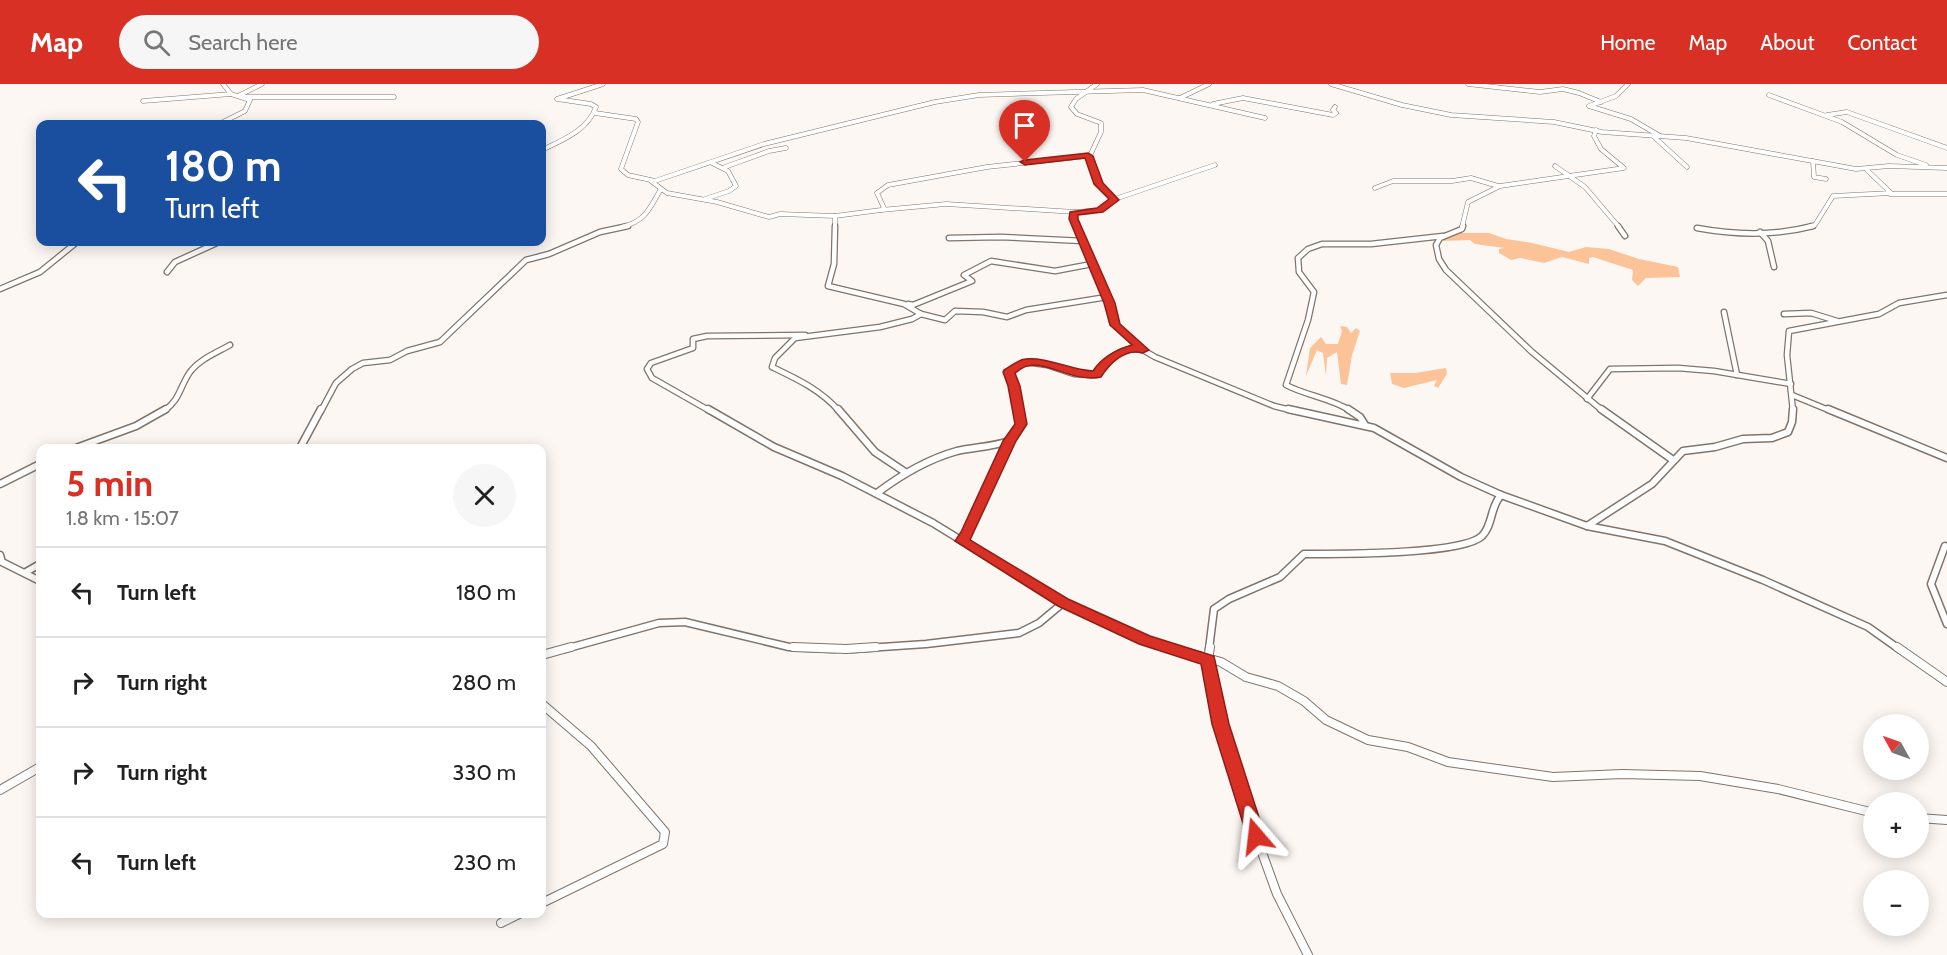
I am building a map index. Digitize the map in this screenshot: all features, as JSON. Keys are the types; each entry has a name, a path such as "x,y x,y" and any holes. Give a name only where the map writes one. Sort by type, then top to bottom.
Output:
{"street":[{"path":"223,84 231,94"},
{"path":"240,96 262,84"},
{"path":"546,148 578,131 595,113 596,107 591,104 557,99 603,84"},
{"path":"1097,84 1076,99 1071,107 1077,114 1101,123 1101,132 1088,156 1099,184 1115,199"},
{"path":"1178,98 1209,84"},
{"path":"1331,84 1432,112 1554,122 1596,130 1686,138 1867,170 1878,167 1947,168"},
{"path":"1468,84 1540,92 1550,89 1586,94 1601,102"},
{"path":"1628,84 1617,96 1589,106 1631,119 1660,136"},
{"path":"651,181 674,176 774,141 935,102 979,95 1143,90 1265,118"},
{"path":"143,101 231,94 250,99 246,110 227,120"},
{"path":"1769,95 1827,115 1851,126 1897,155 1933,167"},
{"path":"240,96 394,97"},
{"path":"1206,105 1243,98 1333,116 1336,113 1333,110 1335,107"},
{"path":"1827,115 1847,112 1947,148"},
{"path":"595,113 636,119 638,122 621,169 628,175 651,181 667,193 705,200 769,217 780,214 835,216 946,204 1076,212 1100,210 1115,199 1215,165"},
{"path":"1365,425 1360,417 1337,402 1298,391 1286,385 1308,320 1314,292 1299,272 1298,258 1308,249 1322,244 1371,244 1444,236 1462,229 1468,202 1490,189 1572,174 1624,168 1601,149 1594,136 1596,130"},
{"path":"1653,136 1687,167"},
{"path":"725,167 770,151 786,148"},
{"path":"881,210 884,208 877,193 888,185 978,168 1088,156"},
{"path":"1813,161 1814,177 1826,179"},
{"path":"705,200 735,187 734,178 725,167 712,163"},
{"path":"1555,166 1572,174 1612,214 1625,236"},
{"path":"1867,170 1890,194"},
{"path":"1375,188 1393,181 1452,181 1471,178 1500,186"},
{"path":"302,444 336,383 352,369 363,363 390,360 407,351 440,342 526,260 549,255 600,232 635,224 643,219 661,189"},
{"path":"1696,228 1727,232 1789,232 1815,225 1833,196 1947,194"},
{"path":"1076,212 1073,213 1073,219 1107,297 1115,325 1143,350"},
{"path":"835,216 834,264 828,286 901,303 913,305 972,281 964,275 991,261 1055,271 1092,264"},
{"path":"1760,232 1768,241 1774,267"},
{"path":"1444,236 1436,245 1441,262 1464,290 1611,419 1673,460"},
{"path":"949,238 1000,237 1083,241"},
{"path":"0,289 40,272 72,246"},
{"path":"168,272 175,262 210,246"},
{"path":"1587,526 1652,484 1683,451 1784,435 1791,428 1792,395 1786,344 1789,331 1879,314 1899,303 1947,295"},
{"path":"901,303 918,310 921,314 945,320 955,311 983,312 1007,317 1026,310 1107,297"},
{"path":"1784,314 1798,311 1837,321"},
{"path":"1724,312 1737,375"},
{"path":"921,314 912,319 879,327 805,334 707,336 693,339 693,348 651,363 647,369 652,378 765,442 877,493 933,523 1063,603 1144,640 1221,662 1246,677 1278,686 1304,701 1326,720 1368,740 1408,747 1448,762 1553,777 1622,774 1700,776 1778,789 1863,810"},
{"path":"805,334 795,338 775,358 772,367 829,399 875,452 905,472"},
{"path":"88,444 120,433 170,406 179,398 189,374 198,364 230,345"},
{"path":"962,541 1010,441 1022,422 1015,399 1014,386 1008,372 1026,362 1047,364 1074,374 1096,375 1104,363 1122,352 1137,347 1274,406 1329,420 1365,425 1452,472 1501,495 1587,526 1665,541 1763,580 1868,627 1947,682"},
{"path":"1587,399 1610,369 1678,368 1791,384"},
{"path":"1792,395 1947,458"},
{"path":"877,493 905,472 958,451 991,448 1010,441"},
{"path":"0,484 36,466"},
{"path":"1308,955 1277,894 1221,724 1208,660 1214,609 1223,602 1280,577 1301,555 1404,552 1472,543 1483,536 1490,527 1495,503 1501,495"},
{"path":"1945,546 1931,584 1947,624"},
{"path":"1,560 36,578"},
{"path":"26,572 36,566"},
{"path":"546,654 659,623 676,622 705,625 734,635 800,648 846,649 937,643 1019,633 1038,623 1063,603"},
{"path":"546,707 591,746 665,832 663,844 546,901"},
{"path":"0,790 36,769"},
{"path":"1929,819 1947,820"},
{"path":"501,922 510,918"}],"shaded area":[{"path":"1459,233 1489,233 1506,239 1569,252 1586,247 1609,249 1639,259 1678,267 1680,277 1646,278 1638,286 1632,280 1633,270 1593,257 1589,258 1589,264 1562,257 1544,263 1520,258 1511,260 1499,253 1499,249 1504,248 1475,244 1470,240 1443,241"},
{"path":"1340,326 1347,327 1351,333 1356,328 1360,331 1352,355 1347,385 1341,384 1337,352 1327,358 1326,376 1323,353 1317,350 1306,376 1310,348 1321,337 1326,344 1338,344 1342,331"},
{"path":"1446,368 1447,374 1438,388 1434,386 1437,380 1404,388 1392,384 1390,373 1415,373"}],"route":[{"path":"1025,162 1088,156 1099,184 1115,199 1100,210 1073,213 1073,219 1109,303 1115,325 1143,350 1137,347 1122,352 1104,363 1096,375 1074,374 1047,364 1026,362 1008,372 1014,386 1015,399 1022,422 1013,435 962,541 1063,603 1144,640 1208,660 1221,724 1256,836"}]}
